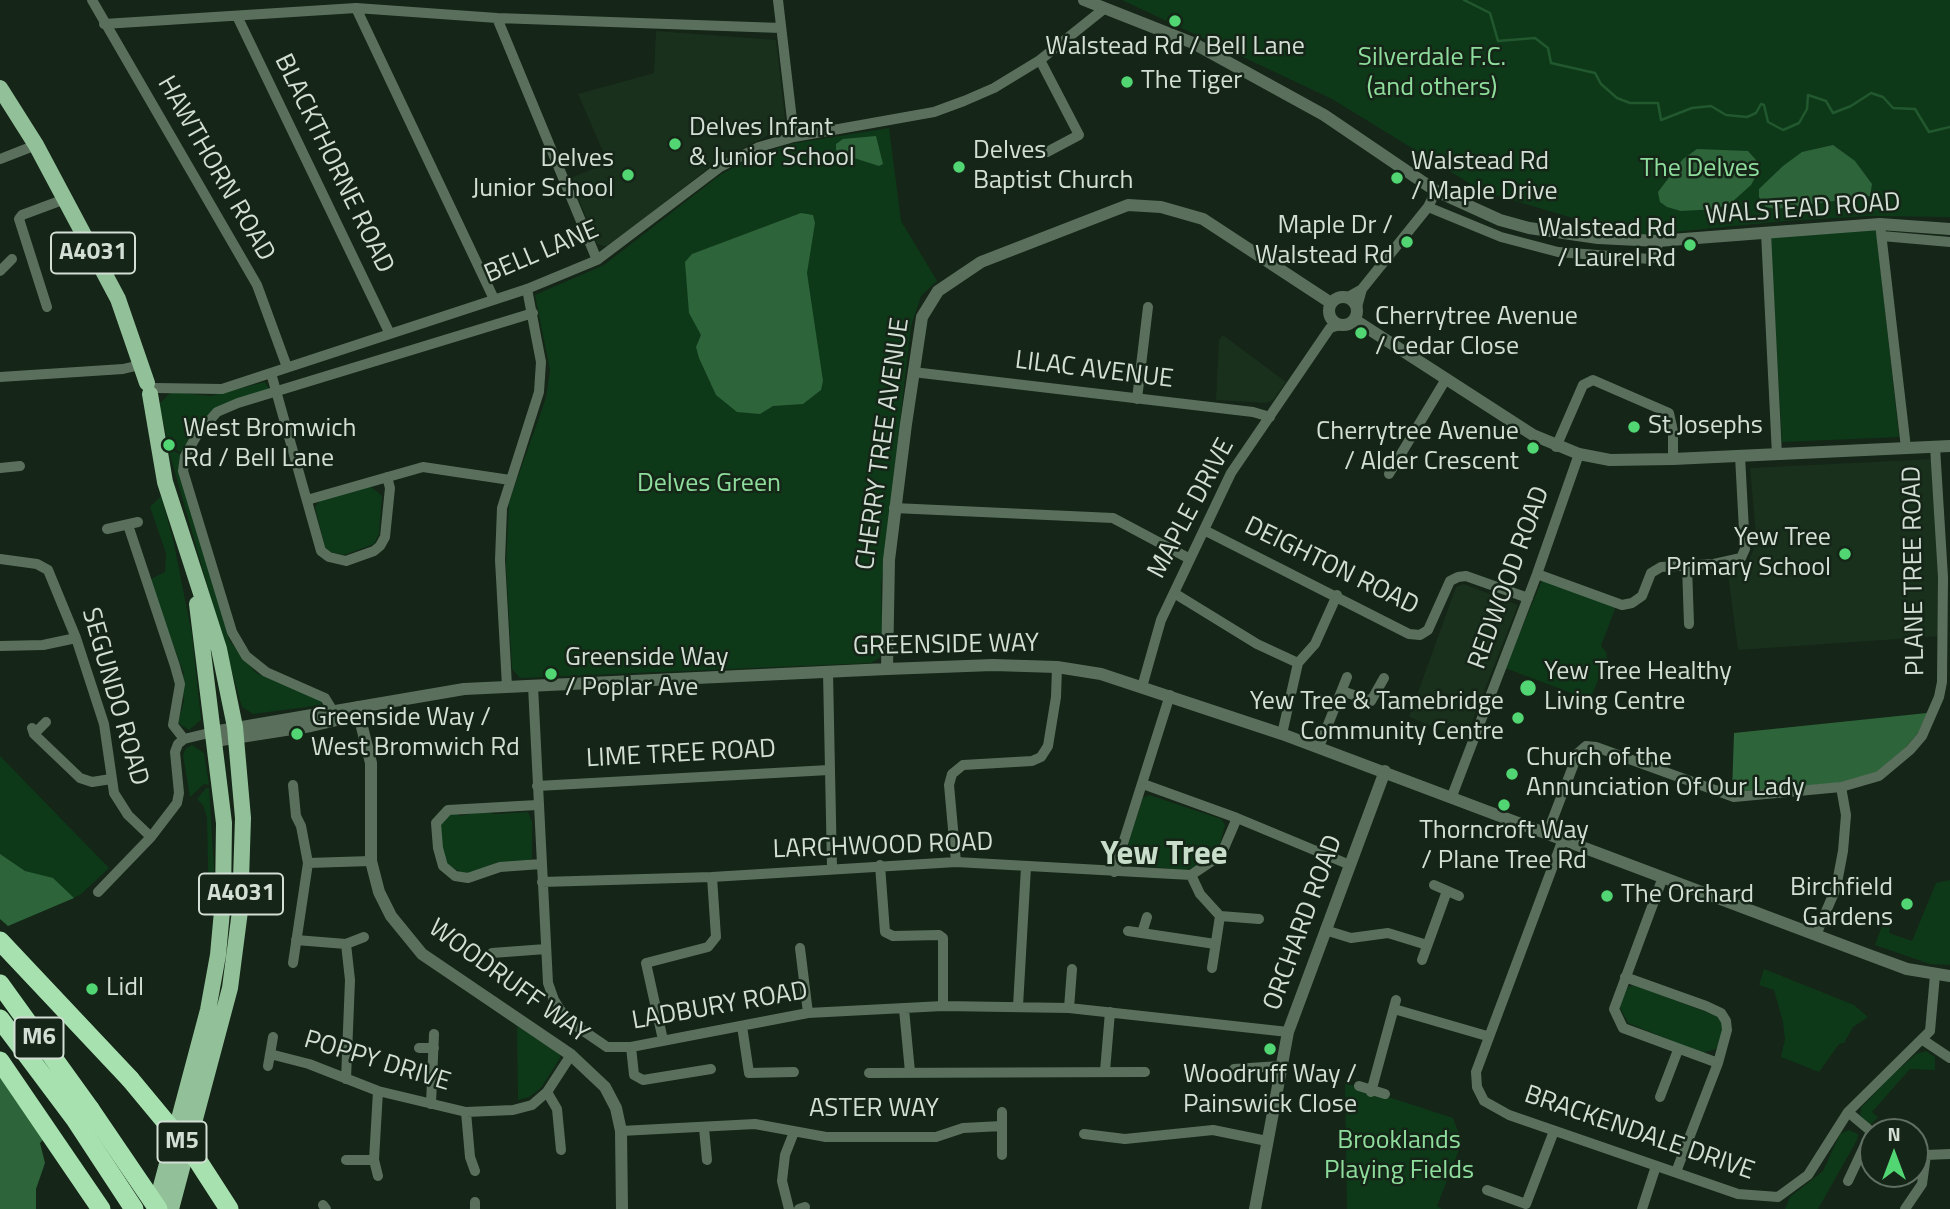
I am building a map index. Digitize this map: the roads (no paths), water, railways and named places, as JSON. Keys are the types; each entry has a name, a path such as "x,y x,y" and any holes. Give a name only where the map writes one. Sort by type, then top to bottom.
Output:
{"highway":[{"name":"M5","path":"0,940 130,1079 198,1161 229,1209"},
{"name":"M6","path":"0,984 82,1114 134,1209"},
{"name":"M6","path":"0,1019 82,1114 157,1209"},
{"path":"0,1061 101,1209"}],"main road":[{"name":"A4031","path":"0,88 36,145 118,299 140,365 151,388 165,482 219,649 236,733 243,865 237,950 225,1013 171,1209"},
{"name":"A4031","path":"157,1209 202,1009 218,955 225,865 224,823 193,574"},
{"path":"202,1009 225,1013"}],"street":[{"name":"HAWTHORN ROAD","path":"92,0 257,285 287,366"},
{"path":"778,0 794,137"},
{"name":"WALSTEAD ROAD","path":"1084,0 1192,43 1324,116 1436,191 1500,220 1529,229 1598,238 1658,241 1766,233 1950,229"},
{"path":"104,24 356,8 497,18 781,28"},
{"path":"356,8 494,299"},
{"name":"BELL LANE","path":"151,388 222,389 389,332 527,289 597,260 720,167 759,147 794,137 934,113 994,88 1040,60 1105,8"},
{"name":"BLACKTHORNE ROAD","path":"237,16 389,332"},
{"path":"497,18 597,260"},
{"path":"1040,60 1079,135 1047,152"},
{"path":"0,159 36,145"},
{"path":"1333,318 1353,308 1362,289 1428,207 1436,191"},
{"path":"47,307 19,219 22,215 65,199"},
{"name":"CHERRY TREE AVENUE","path":"887,668 889,560 894,508 922,317 938,291 981,262 1128,205 1161,207 1203,219 1333,318"},
{"path":"1428,207 1500,237 1558,252 1650,259 1656,255 1658,241"},
{"path":"1906,448 1881,230 1950,242"},
{"path":"1766,233 1777,455"},
{"path":"0,271 12,259"},
{"path":"507,686 500,559 502,508 539,392 541,362 527,289"},
{"path":"1333,318 1335,299 1353,308 1446,379 1556,447 1579,454 1610,460 1673,459 1950,446"},
{"path":"1137,399 1148,307"},
{"name":"BELL LANE","path":"332,711 325,698 266,672 246,656 232,632 183,471 185,456 197,435 217,412 533,313"},
{"name":"MAPLE DRIVE","path":"1142,687 1161,620 1231,473 1270,418 1333,318"},
{"path":"0,377 123,369 140,365"},
{"name":"LILAC AVENUE","path":"913,372 1253,412 1270,418"},
{"path":"271,373 321,551 329,557 345,561 374,551 385,537 390,488 387,477"},
{"path":"1389,474 1446,379"},
{"path":"1556,447 1583,385 1593,380 1669,413 1673,431 1673,459"},
{"name":"PLANE TREE ROAD","path":"1547,834 1578,753 1586,746 1596,747 1734,796 1841,787 1879,776 1910,750 1922,736 1946,682 1946,548 1935,447"},
{"name":"REDWOOD ROAD","path":"1452,796 1537,574 1579,454"},
{"path":"1537,574 1622,605 1632,603 1642,596 1651,573 1661,567 1741,558 1745,549 1740,456"},
{"path":"307,500 423,467 439,467 510,480"},
{"path":"894,508 1113,518 1190,559"},
{"path":"107,529 133,524 180,684 173,725 184,739"},
{"name":"DEIGHTON ROAD","path":"1204,530 1337,595 1409,634 1420,635 1428,630 1450,581 1458,577 1466,576 1528,598"},
{"name":"SEGUNDO ROAD","path":"0,559 37,564 48,570 76,638 104,723 114,793 128,815 151,836"},
{"path":"1687,566 1689,624"},
{"path":"1174,593 1257,644 1298,663"},
{"path":"1282,734 1298,663 1315,644 1337,595"},
{"path":"1676,610 1689,608"},
{"path":"0,646 43,645 76,638"},
{"name":"GREENSIDE WAY","path":"236,733 358,711 421,694 507,686 887,668 993,665 1057,667 1101,674 1170,695 1385,771 1907,969 1950,976"},
{"path":"956,862 949,785 952,774 963,765 1032,761 1041,757 1048,746 1056,697 1057,667"},
{"path":"828,672 832,868"},
{"path":"1319,747 1347,677"},
{"path":"1342,691 1368,702 1375,699 1384,678"},
{"name":"LADBURY ROAD","path":"533,686 548,983 554,1000 566,1019 607,1047 631,1047 808,1013 943,1006 1017,1006"},
{"path":"1114,872 1170,695"},
{"name":"GREENSIDE WAY","path":"236,733 332,711 358,711"},
{"name":"WOODRUFF WAY","path":"358,711 371,763 372,861 379,891 391,916 422,954 571,1055 605,1087 616,1108 621,1131 622,1209"},
{"path":"46,722 33,731 79,778 92,782 111,779"},
{"path":"184,739 236,733"},
{"path":"97,892 151,836 177,803 179,793 175,752 184,739"},
{"name":"LIME TREE ROAD","path":"537,786 829,770"},
{"name":"ORCHARD ROAD","path":"1017,1006 1069,1008 1288,1032 1385,771"},
{"path":"1143,784 1237,818 1350,865"},
{"path":"293,785 296,816 301,826 308,863 293,963"},
{"path":"1816,935 1836,888 1843,851 1846,815 1841,787"},
{"path":"537,805 448,810 436,823 443,866 455,876 468,878 500,867 541,864"},
{"path":"283,820 296,816"},
{"path":"1237,818 1221,855 1191,875 1200,894 1220,916 1259,919"},
{"name":"BRACKENDALE DRIVE","path":"1563,839 1487,1036 1476,1072 1477,1087 1484,1101 1509,1115 1768,1203 1808,1175 1848,1112 1897,1061 1923,1040"},
{"path":"308,863 372,861"},
{"name":"LARCHWOOD ROAD","path":"542,882 712,877 956,862 1191,875"},
{"path":"880,865 885,932 893,936 939,935 943,938 943,1006"},
{"path":"1017,1006 1026,867"},
{"path":"663,1041 646,963 708,947 716,937 712,877"},
{"path":"1662,877 1614,1009 1623,1028 1718,1063"},
{"path":"1434,885 1459,896"},
{"path":"1422,960 1447,891"},
{"path":"1212,968 1220,916"},
{"path":"1142,933 1147,917"},
{"path":"1325,930 1351,937 1388,933 1427,946"},
{"path":"1128,931 1215,944"},
{"path":"296,940 346,944 364,937"},
{"path":"346,944 350,980 346,1079"},
{"path":"800,948 808,1013"},
{"path":"492,953 546,949"},
{"path":"1069,1008 1072,970"},
{"path":"1935,975 1930,1031 1923,1040 1950,1058"},
{"path":"1625,977 1721,1013 1727,1030 1718,1063 1676,1172"},
{"path":"1371,1092 1395,1005 1487,1036"},
{"path":"904,1009 911,1072"},
{"path":"1105,1071 1110,1012"},
{"path":"743,1026 749,1073 794,1072"},
{"path":"1255,1209 1288,1032"},
{"path":"431,1104 434,1034"},
{"name":"POPPY DRIVE","path":"273,1037 269,1060 309,1064 378,1091 466,1112 513,1111 532,1105 547,1092 571,1055"},
{"path":"631,1047 634,1075 643,1080 711,1069"},
{"path":"419,1048 434,1048"},
{"path":"1660,1097 1662,1083 1678,1050"},
{"path":"1234,1069 1280,1066"},
{"path":"869,1073 1145,1072"},
{"path":"1359,1086 1371,1092 1385,1094"},
{"path":"378,1091 374,1160 378,1175"},
{"path":"547,1092 553,1099 564,1125 561,1150"},
{"path":"466,1112 470,1157 475,1171"},
{"path":"1002,1112 1002,1155"},
{"path":"1848,1112 1859,1122"},
{"name":"ASTER WAY","path":"621,1131 755,1124 826,1137 936,1138 963,1128 1002,1126"},
{"path":"704,1128 707,1160"},
{"path":"1094,1150 1090,1135 1125,1139 1213,1130 1267,1141"},
{"path":"1487,1190 1525,1204 1554,1131"},
{"path":"789,1209 782,1181 785,1155 794,1132"},
{"path":"1929,1153 1950,1154"},
{"path":"457,1161 470,1157"},
{"path":"345,1160 374,1160"},
{"path":"1642,1209 1656,1166"},
{"path":"1848,1181 1859,1170"},
{"path":"1905,1209 1919,1188"}],"waterway":[{"path":"1464,0 1490,13 1498,41 1535,38 1548,48 1551,63 1595,73 1601,84 1617,98 1630,103 1658,103 1661,120 1692,108 1711,106 1726,115 1747,117 1756,113 1761,104 1764,105 1768,122 1783,130 1799,123 1807,109 1808,95 1826,101 1833,113 1851,106 1871,93 1883,97 1893,108 1915,109 1929,132 1950,127"}],"place":[{"name":"Walstead Rd / Bell Lane","path":"1175,21"},
{"name":"The Tiger","path":"1127,82"},
{"name":"Delves Infant & Junior School","path":"675,144"},
{"name":"Delves Baptist Church","path":"959,167"},
{"name":"Delves Junior School","path":"628,175"},
{"name":"Walstead Rd / Maple Drive","path":"1397,178"},
{"name":"Maple Dr / Walstead Rd","path":"1407,242"},
{"name":"Walstead Rd / Laurel Rd","path":"1690,245"},
{"name":"Cherrytree Avenue / Cedar Close","path":"1361,333"},
{"name":"St Josephs","path":"1634,427"},
{"name":"West Bromwich Rd / Bell Lane","path":"169,445"},
{"name":"Cherrytree Avenue / Alder Crescent","path":"1533,448"},
{"name":"Yew Tree Primary School","path":"1845,554"},
{"name":"Greenside Way / Poplar Ave","path":"551,674"},
{"name":"Yew Tree Healthy Living Centre","path":"1528,688"},
{"name":"Yew Tree & Tamebridge Community Centre","path":"1518,718"},
{"name":"Greenside Way / West Bromwich Rd","path":"297,734"},
{"name":"Church of the Annunciation Of Our Lady","path":"1512,774"},
{"name":"Thorncroft Way / Plane Tree Rd","path":"1504,805"},
{"name":"The Orchard","path":"1607,896"},
{"name":"Birchfield Gardens","path":"1907,904"},
{"name":"Lidl","path":"92,989"},
{"name":"Woodruff Way / Painswick Close","path":"1270,1049"}],"district":[{"name":"Yew Tree","path":"1164,856"}],"park label":[{"name":"Silverdale F.C. (and others)","path":"1432,74"},
{"name":"The Delves","path":"1700,170"},
{"name":"Delves Green","path":"709,485"},
{"name":"Brooklands Playing Fields","path":"1399,1157"}]}
